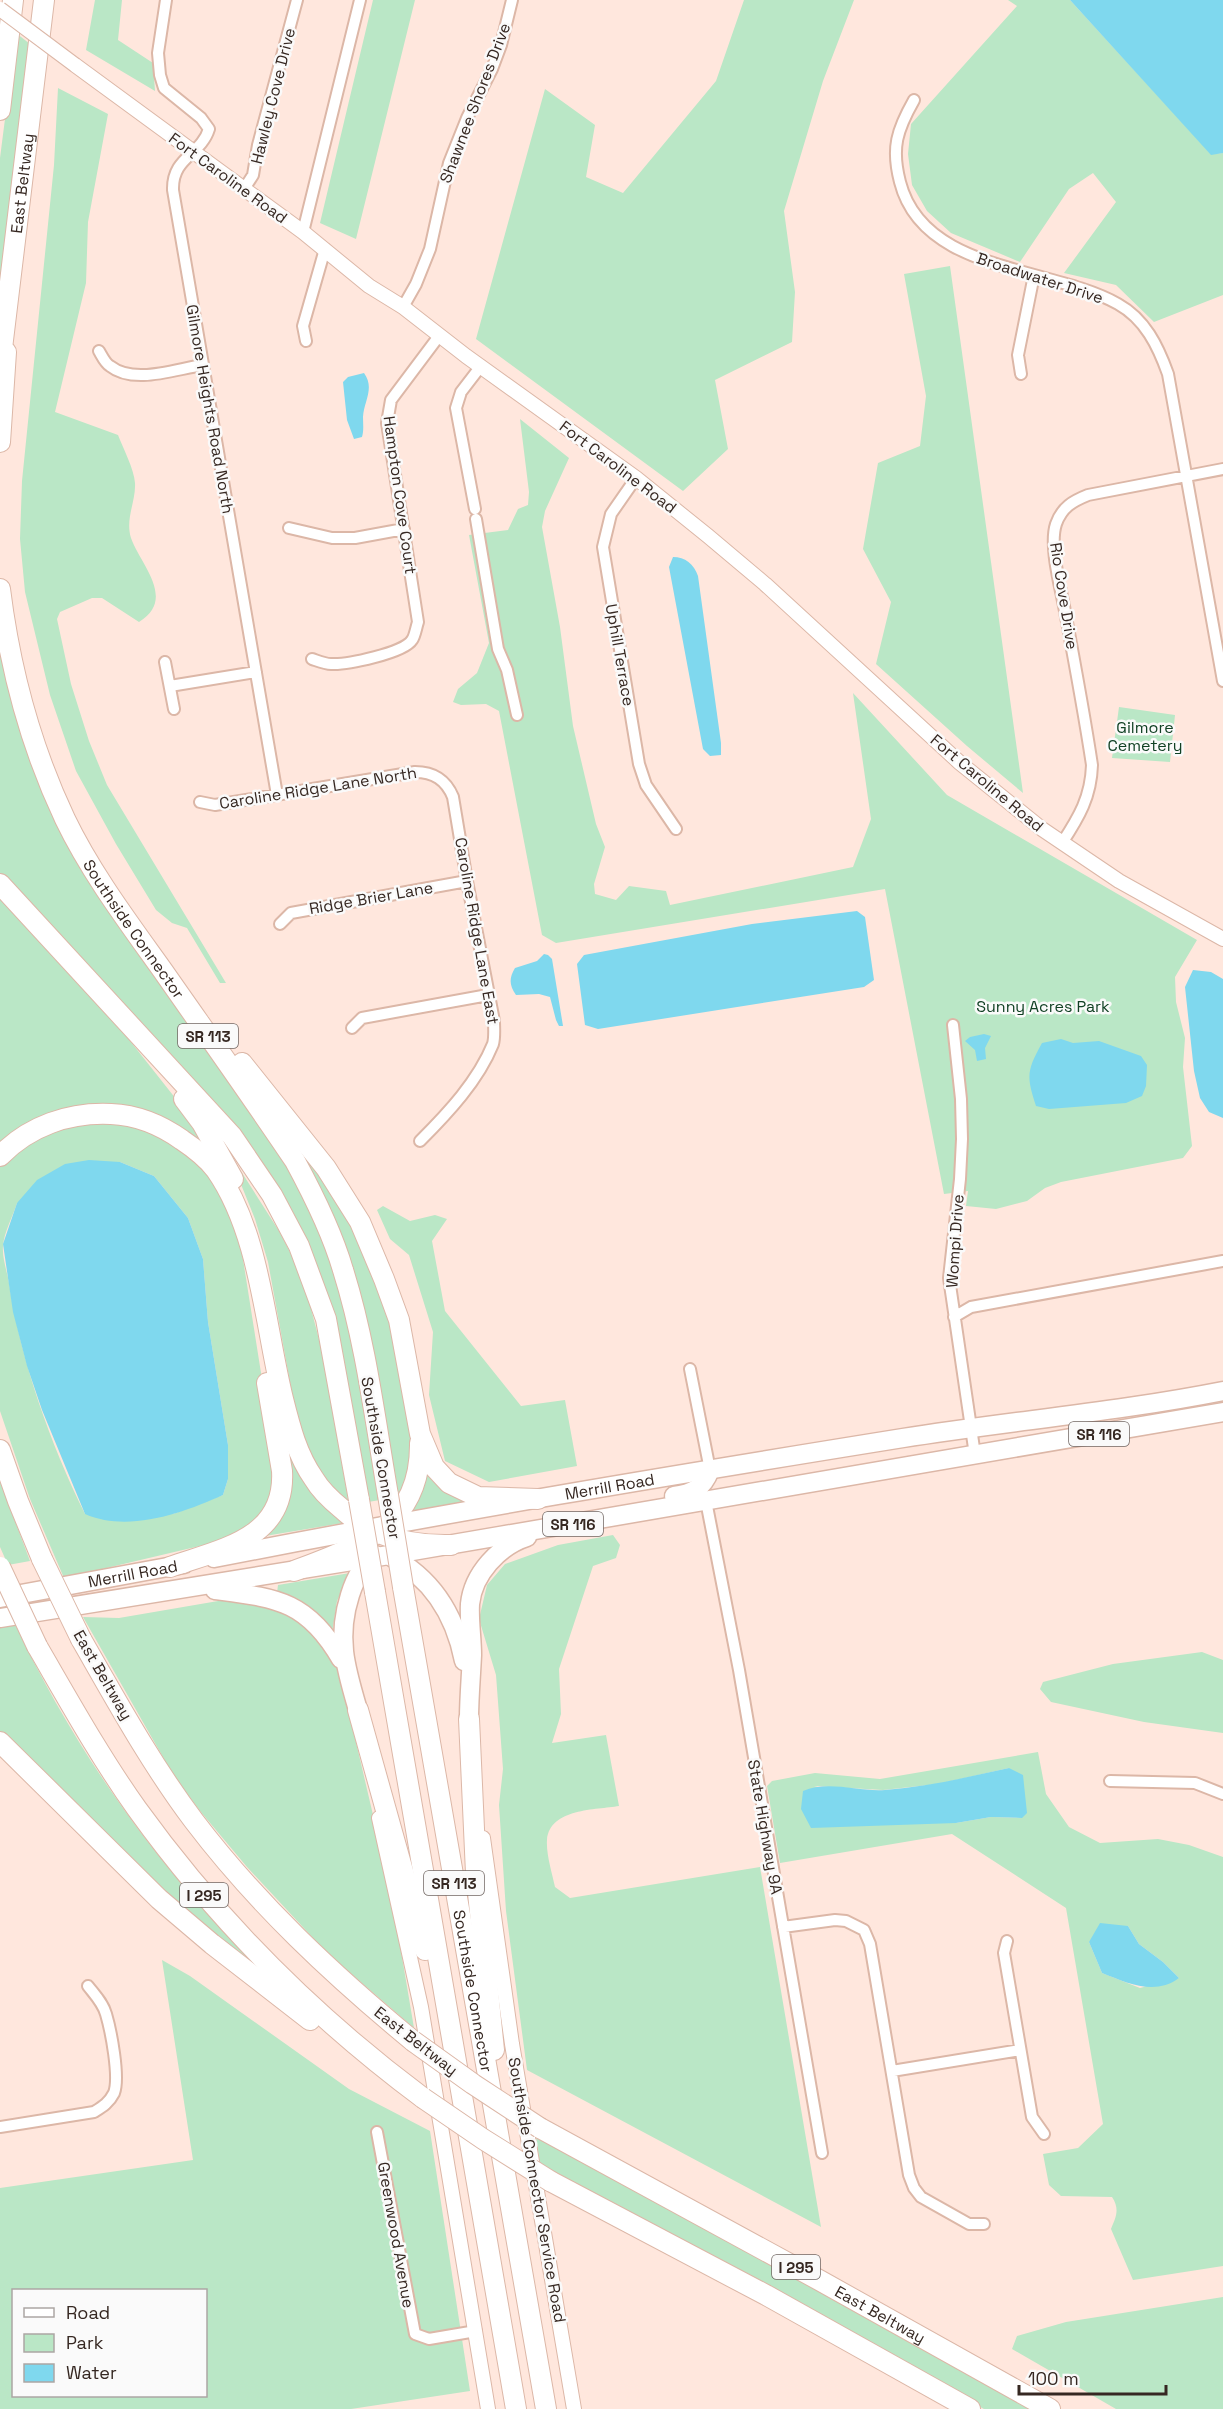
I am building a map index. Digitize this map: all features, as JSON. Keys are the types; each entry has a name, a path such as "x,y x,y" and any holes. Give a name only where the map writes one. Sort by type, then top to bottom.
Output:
{"highway":[{"path":"0,110 13,0"},
{"name":"East Beltway","path":"0,365 44,0"},
{"path":"0,442 9,296"},
{"name":"Southside Connector","path":"0,588 14,675 32,736 44,770 79,845 134,931 295,1161 318,1204 343,1269 355,1313 404,1587 546,2409"},
{"name":"Southside Connector","path":"0,884 232,1136 254,1166 299,1246 326,1319 516,2409"},
{"path":"134,931 311,1148 360,1222 384,1279 399,1320 420,1434 420,1457 413,1486 404,1506 380,1542"},
{"path":"148,1044 164,1073 202,1123 221,1153 251,1221 261,1252 297,1448"},
{"path":"0,1156 23,1137 54,1121 96,1113 119,1114 142,1120 177,1136 191,1145 215,1168 231,1195 254,1261 279,1381 297,1448 310,1473 325,1494 380,1542"},
{"path":"170,1567 244,1541 269,1520 281,1496 282,1471 242,1224"},
{"path":"420,1434 434,1467 449,1484 461,1491 478,1497 538,1499"},
{"name":"East Beltway","path":"0,1450 42,1559 81,1639 121,1710 194,1821 262,1901 353,1991 413,2041 540,2128 1050,2409"},
{"path":"294,1571 380,1542 451,1545"},
{"name":"I 295","path":"0,1567 37,1646 108,1766 143,1817 198,1887 268,1966 344,2035 423,2098 550,2181 766,2295 970,2409"},
{"path":"358,1710 432,1974 446,2007"},
{"path":"469,1719 476,1873 506,2178"},
{"path":"0,1742 159,1899 212,1944 342,2045 400,2081"}],"main road":[{"name":"Merrill Road","path":"0,1598 316,1538 380,1542 465,1512 833,1449 1162,1402 1223,1391"},
{"name":"Merrill Road","path":"451,1545 1223,1412"},
{"path":"706,1501 718,1482 735,1474 833,1449"},
{"path":"451,1545 495,1527 687,1494 698,1490 705,1483 710,1470"},
{"path":"469,1719 468,1687 472,1654 470,1604 473,1593 484,1570 515,1540 557,1526"},
{"path":"358,1710 345,1665 342,1641 347,1602 360,1572 380,1542 413,1570 446,1607 456,1627 468,1687"},
{"name":"Merrill Road","path":"0,1618 294,1571"},
{"path":"195,1587 270,1597 291,1606 304,1614 326,1635 345,1665"}],"street":[{"name":"Gilmore Heights Road North","path":"166,0 158,53 164,88 201,118 209,129 206,139 178,166 173,177 173,190 277,795"},
{"name":"Hawley Cove Drive","path":"244,189 253,174 258,145 297,0"},
{"path":"303,232 360,0"},
{"name":"Shawnee Shores Drive","path":"403,307 416,284 430,249 449,163 467,118 492,69 501,45 512,0"},
{"name":"Fort Caroline Road","path":"0,9 303,232 369,286 403,307 439,336 636,478 812,625 960,763 1062,843 1119,881 1223,939"},
{"name":"Broadwater Drive","path":"914,100 900,125 896,140 895,160 904,198 920,222 942,240 962,252 1076,287 1119,305 1150,334 1161,353 1168,374 1223,681"},
{"path":"306,341 303,326 325,249"},
{"path":"1021,374 1018,355 1034,275"},
{"name":"Hampton Cove Court","path":"312,659 330,664 393,653 405,648 415,634 418,622 387,411 391,400 439,336"},
{"path":"99,351 108,365 122,373 139,375 203,365"},
{"path":"481,366 461,392 456,408 498,649 507,670 517,715"},
{"name":"Rio Cove Drive","path":"1062,843 1085,805 1091,786 1092,765 1054,546 1055,527 1061,512 1071,502 1105,491 1223,468"},
{"name":"Uphill Terrace","path":"636,478 617,502 611,514 603,547 639,764 646,785 676,829"},
{"path":"289,528 333,538 355,538 404,529"},
{"path":"165,662 174,709"},
{"path":"170,686 256,672"},
{"name":"Caroline Ridge Lane North","path":"200,802 215,805 415,771 436,775"},
{"name":"Caroline Ridge Lane East","path":"420,1141 445,1116 468,1086 494,1042 494,1021 453,797 449,787 436,775"},
{"name":"Ridge Brier Lane","path":"280,924 291,913 467,880"},
{"path":"352,1028 362,1018 488,995"},
{"name":"Wompi Drive","path":"952,1025 961,1099 962,1138 949,1278 975,1455"},
{"path":"954,1317 971,1306 1223,1261"},
{"path":"690,1369 710,1470"},
{"name":"State Highway 9A","path":"706,1501 739,1670 822,2153"},
{"path":"358,1710 370,1781 421,2007 488,2409"},
{"name":"Southside Connector Service Road","path":"469,1719 501,1970 574,2409"},
{"path":"1110,1781 1195,1783 1223,1794"},
{"path":"783,1927 835,1920 846,1921 864,1930 870,1944 909,2175 914,2188 921,2197 969,2224 984,2224"},
{"path":"1007,1941 1004,1953 1032,2117 1044,2134"},
{"path":"0,2127 94,2112 107,2104 115,2092 116,2075 106,2013 88,1986"},
{"path":"892,2071 1020,2050"},
{"name":"Greenwood Avenue","path":"377,2132 412,2327 418,2336 429,2339 476,2331"}],"green space":[{"path":"95,0 122,0 118,40 153,63 155,91 86,50"},
{"path":"373,0 415,0 356,239 320,223"},
{"path":"744,0 854,0 823,81 784,211 795,292 792,342 715,380 728,449 683,491 476,339 545,89 595,125 586,177 623,193 716,81"},
{"path":"1008,0 1070,0 1211,154 1223,153 1223,295 1154,322 1116,285 1064,273 1116,202 1093,173 1069,189 1020,262 951,233 927,211 912,185 908,154 911,124 1017,6"},
{"path":"16,33 30,44 0,303 0,158"},
{"path":"58,88 108,114 88,222 86,283 55,412 118,435 135,483 129,531 156,592 155,603 150,613 139,622 102,598 92,598 60,612 57,619 71,684 89,741 107,785 226,983 220,983 187,928 172,923 156,910 76,771 50,695 25,592 20,539 22,481 54,165"},
{"path":"950,266 1023,793 876,664 891,602 863,549 878,463 920,446 926,396 904,274"},
{"name":"Sunny Acres Park","path":"520,419 569,458 545,511 542,527 560,627 573,726 596,824 605,847 594,884 595,894 616,900 629,886 666,891 670,905 853,867 871,819 853,693 947,795 1197,940 1175,977 1176,1002 1185,1038 1183,1067 1192,1146 1183,1158 1061,1182 1045,1188 1027,1201 996,1209 966,1206 968,1191 944,1194 885,889 556,943 542,935 499,711 486,704 461,705 453,702 458,689 477,673 489,643 469,535 508,530 518,509 528,505 529,492"},
{"path":"0,649 73,855 104,905 294,1175 326,1245 350,1325 380,1500 368,1502 291,1215 0,873"},
{"name":"Gilmore Cemetery","path":"1119,707 1175,715 1170,762 1112,758"},
{"path":"0,899 123,1032 176,1099 209,1148 124,1109 0,1148"},
{"path":"75,1120 144,1125 204,1165 232,1216 242,1253 275,1461 274,1497 256,1522 221,1541 64,1578 30,1499 0,1411 0,1164 12,1151","holes":["120,1162 154,1176 188,1218 203,1259 208,1322 228,1445 228,1479 223,1495 173,1514 85,1514 60,1459 29,1372 4,1260 4,1241 17,1203"]},
{"path":"287,1127 343,1206 390,1315 414,1445 399,1502 384,1416"},
{"path":"237,1165 279,1231 307,1293 324,1359 350,1511 311,1467 296,1415 268,1262 255,1219 234,1167"},
{"path":"383,1206 410,1221 435,1215 447,1219 432,1241 445,1311 521,1406 565,1400 577,1466 489,1482 445,1461 429,1395 433,1332 409,1255 390,1239 377,1210"},
{"path":"288,1457 291,1458 313,1493 343,1523 265,1536 262,1533"},
{"path":"426,1472 471,1502 410,1514"},
{"path":"0,1481 30,1561 8,1565 0,1547"},
{"path":"613,1535 620,1545 616,1558 593,1566 559,1669 561,1714 552,1743 606,1735 619,1806 576,1812 556,1822 547,1840 547,1851 555,1887 570,1898 760,1867 821,2227 527,2070 506,1911 499,1805 503,1769 496,1675 479,1619 487,1585 505,1564 558,1545"},
{"path":"350,1573 337,1601 332,1633 277,1593 278,1585"},
{"path":"224,1600 255,1601 307,1623 338,1665 391,1892 414,2028 327,1953 247,1867 200,1811 172,1773 83,1617 119,1618"},
{"path":"14,1622 52,1697 119,1803 170,1869 275,1985 230,1953 0,1735 0,1624"},
{"path":"1202,1652 1223,1660 1223,1733 1144,1722 1051,1702 1040,1689 1043,1682 1113,1664"},
{"path":"1038,1752 1046,1794 1069,1827 1100,1843 1158,1839 1189,1845 1223,1857 1223,2266 1133,2280 1111,2229 1117,2209 1112,2197 1061,2196 1049,2185 1043,2154 1078,2148 1103,2124 1066,1908 952,1834 780,1863 767,1786 772,1781 815,1773 880,1779","holes":["1009,1768 1022,1818 991,1817 956,1823 814,1786 883,1790 938,1784","1128,1926 1139,1944 1163,1962 1179,1978 1140,1988 1102,1973 1089,1942"]},
{"path":"162,1960 190,1976 349,2089 430,2131 470,2391 351,2409 0,2409 0,2188 193,2160"},
{"path":"536,2136 1037,2409 984,2409 540,2165"},
{"path":"1223,2297 1223,2409 1116,2409 1012,2349 1017,2336 1066,2322"}],"water":[{"path":"1070,0 1223,0 1223,153 1211,155"},
{"path":"364,373 369,389 363,417 363,432 362,437 354,439 347,420 343,382 348,377"},
{"path":"673,557 689,562 698,576 721,755 710,756 703,749 669,567"},
{"path":"857,911 865,917 874,980 864,987 598,1029 585,1025 577,964 584,955 752,924"},
{"path":"544,954 552,959 563,1026 559,1026 556,1020 550,997 539,994 516,995 511,985 515,968 537,961"},
{"path":"1193,970 1211,972 1223,979 1223,1118 1209,1112 1200,1098 1194,1071 1185,987"},
{"path":"984,1034 991,1036 985,1048 986,1059 977,1061 975,1050 965,1041 970,1037"},
{"path":"1061,1039 1073,1043 1099,1041 1141,1056 1147,1065 1146,1086 1142,1096 1126,1103 1049,1109 1036,1106 1030,1080 1033,1060 1042,1043"},
{"path":"89,1160 120,1162 154,1176 188,1218 203,1259 208,1322 228,1445 228,1479 223,1495 173,1514 137,1521 119,1522 85,1514 42,1410 27,1366 13,1312 3,1244 17,1203 37,1180 65,1164"},
{"path":"1009,1768 1023,1775 1027,1813 1022,1818 991,1817 956,1823 811,1828 801,1809 803,1791 823,1786 875,1790 901,1789"},
{"path":"1100,1923 1128,1926 1139,1944 1163,1962 1179,1978 1170,1983 1151,1987 1131,1984 1102,1973 1089,1942"}]}
